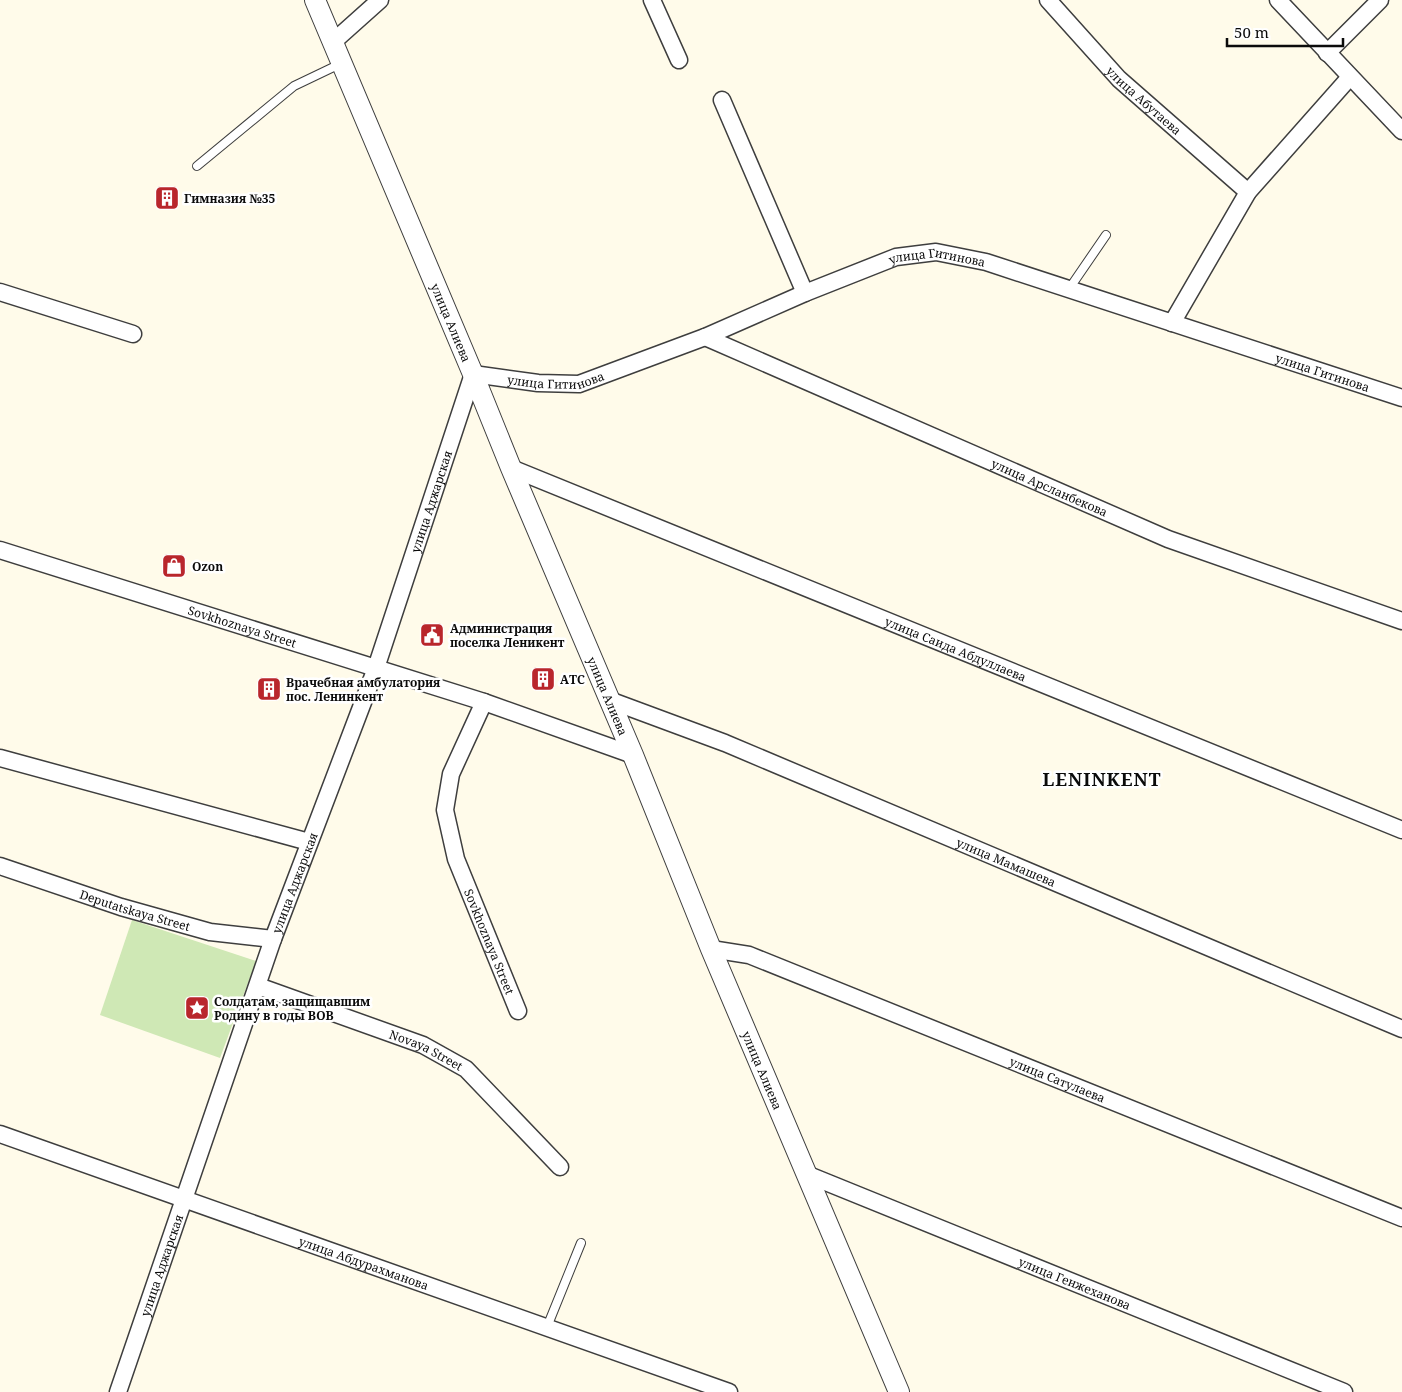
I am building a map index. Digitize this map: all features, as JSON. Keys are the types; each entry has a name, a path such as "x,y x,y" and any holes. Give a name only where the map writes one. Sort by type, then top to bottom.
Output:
{"street":[{"name":"улица Алиева","path":"315,0 899,1392"},
{"path":"333,42 380,0"},
{"path":"652,0 679,60"},
{"name":"улица Абутаева","path":"1048,0 1120,79 1248,192"},
{"path":"1278,0 1402,131"},
{"path":"1327,53 1380,0"},
{"path":"1172,323 1248,192 1350,77"},
{"path":"722,100 805,293"},
{"name":"улица Гитинова","path":"473,374 538,383 579,384 705,337 805,293 896,257 936,252 986,262 1402,398"},
{"path":"0,292 133,334"},
{"name":"улица Арсланбекова","path":"705,337 1168,539 1402,621"},
{"name":"улица Аджарская","path":"118,1392 273,939 308,842 376,668 473,374"},
{"name":"улица Саида Абдуллаева","path":"511,468 1402,830"},
{"name":"Sovkhoznaya Street","path":"0,550 484,702 632,755"},
{"name":"улица Мамашева","path":"609,700 725,743 1402,1029"},
{"name":"Sovkhoznaya Street","path":"484,702 451,774 445,810 456,859 518,1011"},
{"path":"0,758 308,842"},
{"name":"Deputatskaya Street","path":"0,866 121,907 210,932 273,939"},
{"name":"улица Сатулаева","path":"712,949 748,955 1402,1218"},
{"name":"Novaya Street","path":"258,986 423,1044 466,1070 560,1167"},
{"name":"улица Абдурахманова","path":"0,1134 730,1392"},
{"name":"улица Генжеханова","path":"806,1174 1344,1392"}],"lane":[{"path":"197,166 294,86 342,63"},
{"path":"1069,289 1106,235"},
{"path":"547,1327 582,1243"}],"green space":[{"path":"132,920 256,961 220,1058 100,1015"}],"place":[{"name":"Гимназия №35","path":"167,198"},
{"name":"Ozon","path":"174,566"},
{"name":"Администрация поселка Леникент","path":"432,635"},
{"name":"АТС","path":"543,679"},
{"name":"Врачебная амбулатория пос. Ленинкент","path":"269,689"},
{"name":"Солдатам, защищавшим Родину в годы ВОВ","path":"197,1008"}],"district":[{"name":"LENINKENT","path":"1102,779"}]}
